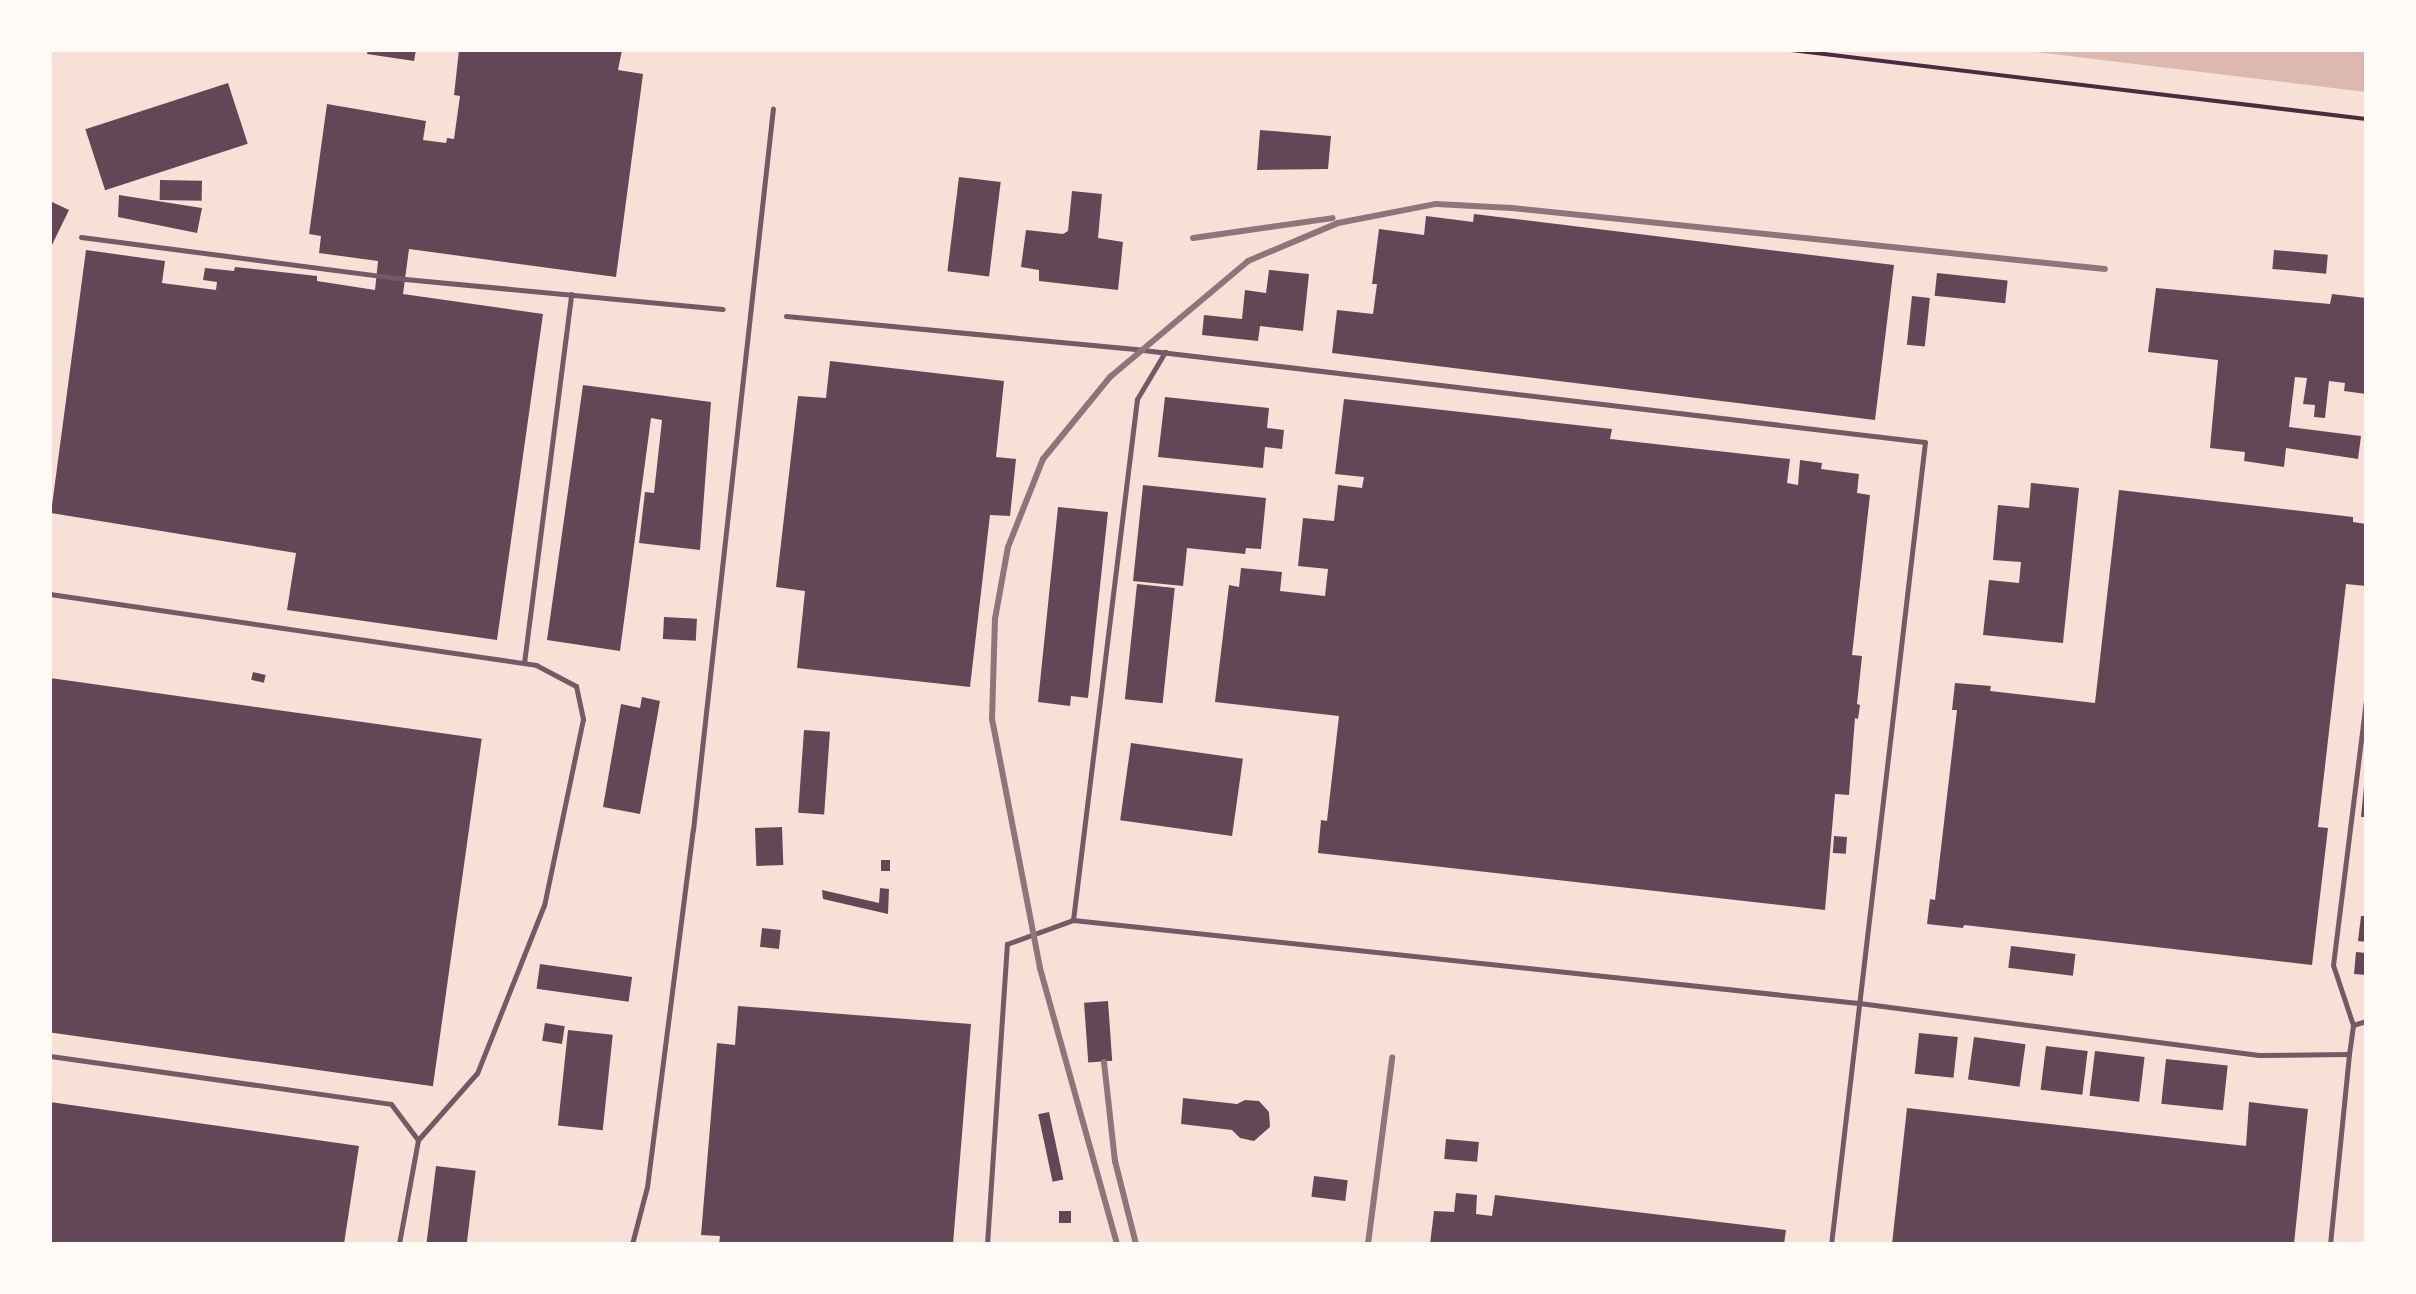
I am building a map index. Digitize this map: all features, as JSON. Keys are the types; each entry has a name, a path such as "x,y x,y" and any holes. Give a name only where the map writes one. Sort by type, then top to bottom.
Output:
{"lane":[{"path":"632,1244 647,1187 693,830 773,108"},
{"path":"81,237 405,279 723,309"},
{"path":"524,663 571,294"},
{"path":"786,316 1165,352 1925,442 1831,1244"},
{"path":"1073,920 1137,399 1165,352"},
{"path":"50,594 536,665 576,686 583,719 544,905 477,1073 418,1140 399,1244"},
{"path":"2330,1244 2353,1025 2333,965 2366,701"},
{"path":"987,1244 1007,944 1073,920 1859,1003 2259,1055 2349,1054"},
{"path":"2353,1025 2366,1021"},
{"path":"50,1056 391,1104 418,1140"}],"path":[{"path":"1791,50 2366,119"}],"shaded area":[{"path":"2019,50 2366,50 2366,92"}],"building":[{"path":"368,50 416,50 414,61 367,54"},
{"path":"459,50 622,50 618,70 643,74 616,277 409,249 403,294 543,314 497,640 287,610 296,553 51,513 86,250 165,261 162,283 216,290 217,282 203,280 205,268 234,271 235,267 317,276 317,281 375,290 378,261 319,253 321,236 309,234 327,104 426,121 423,140 446,143 447,138 454,139 460,96 454,95"},
{"path":"228,83 248,144 105,190 85,129"},
{"path":"1260,130 1331,136 1328,169 1257,170"},
{"path":"959,177 1001,182 989,276 947,271"},
{"path":"160,180 202,181 202,201 160,200"},
{"path":"1072,191 1102,194 1098,238 1123,242 1118,290 1039,281 1039,270 1021,267 1026,230 1063,234 1068,231"},
{"path":"119,195 202,208 197,233 118,217"},
{"path":"50,201 69,210 50,249"},
{"path":"1474,214 1894,265 1875,420 1332,353 1337,310 1373,314 1377,284 1372,284 1379,229 1424,235 1426,216 1473,222"},
{"path":"2274,250 2328,255 2326,274 2272,269"},
{"path":"1269,270 1309,274 1303,331 1260,326 1258,341 1202,335 1204,315 1242,319 1245,290 1266,293"},
{"path":"1937,273 2008,280 2005,303 1935,296"},
{"path":"2156,288 2330,304 2332,294 2366,298 2366,394 2344,391 2345,383 2329,381 2325,418 2314,417 2315,405 2303,404 2307,378 2295,377 2289,427 2361,436 2358,459 2286,448 2284,467 2244,461 2245,452 2210,448 2218,360 2148,352"},
{"path":"1912,296 1930,298 1925,347 1907,345"},
{"path":"830,361 1004,381 996,457 1016,459 1010,516 990,515 970,687 797,668 805,591 776,587 798,396 826,398"},
{"path":"583,385 711,402 700,550 639,543 645,492 654,493 662,420 651,418 620,651 547,640"},
{"path":"1165,397 1269,408 1267,428 1284,430 1282,449 1265,447 1263,468 1158,457"},
{"path":"1344,399 1612,429 1610,439 1790,459 1787,483 1798,485 1800,460 1822,463 1821,469 1859,474 1857,493 1870,495 1852,655 1862,656 1857,704 1860,705 1858,719 1855,718 1849,795 1835,794 1825,910 1318,853 1321,820 1327,821 1339,716 1215,702 1229,585 1239,587 1241,568 1282,572 1280,591 1325,596 1328,569 1298,566 1303,518 1334,521 1338,485 1362,488 1364,477 1335,474"},
{"path":"2031,483 2079,488 2063,643 1983,635 1989,580 2019,583 2021,562 1993,560 1998,505 2029,508"},
{"path":"1143,485 1266,498 1261,549 1246,548 1245,554 1187,548 1183,586 1133,581"},
{"path":"2119,490 2353,517 2353,522 2366,524 2366,586 2346,584 2318,827 2328,828 2312,965 1964,925 1963,928 1927,924 1930,899 1935,900 1957,710 1952,710 1955,683 1991,686 1990,691 2095,703"},
{"path":"1058,507 1108,512 1088,698 1071,696 1070,706 1038,702"},
{"path":"1137,584 1175,588 1163,703 1125,699"},
{"path":"664,617 697,619 696,641 663,639"},
{"path":"253,672 266,675 264,683 251,680"},
{"path":"50,678 482,739 433,1086 50,1032"},
{"path":"642,697 660,701 640,814 603,807 621,704 640,708"},
{"path":"804,730 830,732 824,815 798,813"},
{"path":"1131,743 1243,759 1232,836 1120,820"},
{"path":"2364,787 2366,817 2361,817"},
{"path":"782,827 783,865 756,866 755,828"},
{"path":"1834,836 1847,837 1846,854 1833,853"},
{"path":"881,860 890,860 890,871 881,871"},
{"path":"880,888 889,889 888,914 823,899 822,890 879,903"},
{"path":"2361,916 2366,916 2366,942 2358,941"},
{"path":"762,928 781,930 779,949 760,947"},
{"path":"2011,946 2076,954 2073,976 2008,968"},
{"path":"2356,952 2366,953 2366,975 2354,974"},
{"path":"540,964 632,977 629,1002 537,989"},
{"path":"1108,1001 1112,1061 1088,1063 1084,1003"},
{"path":"738,1006 971,1024 953,1244 719,1244 720,1236 701,1235 717,1043 735,1045"},
{"path":"545,1023 565,1026 562,1044 542,1041"},
{"path":"568,1030 613,1035 603,1130 558,1125"},
{"path":"1919,1033 1958,1037 1954,1078 1915,1074"},
{"path":"1974,1037 2025,1044 2020,1087 1968,1080"},
{"path":"2046,1046 2088,1051 2082,1095 2041,1090"},
{"path":"2095,1051 2145,1057 2139,1102 2090,1096"},
{"path":"2166,1059 2228,1065 2223,1110 2161,1104"},
{"path":"1183,1098 1237,1104 1245,1100 1259,1101 1269,1112 1270,1127 1254,1141 1240,1138 1232,1130 1181,1124"},
{"path":"50,1102 359,1146 344,1244 50,1244"},
{"path":"2249,1102 2308,1109 2294,1244 1892,1244 1907,1108 2246,1146"},
{"path":"1049,1112 1063,1179 1053,1182 1038,1114"},
{"path":"1446,1139 1479,1142 1477,1162 1444,1159"},
{"path":"436,1166 476,1171 467,1244 426,1244"},
{"path":"1314,1176 1348,1180 1345,1201 1311,1197"},
{"path":"1456,1193 1477,1195 1476,1214 1492,1216 1495,1195 1786,1230 1784,1244 1430,1244 1434,1211 1454,1212"},
{"path":"1059,1211 1071,1211 1071,1223 1059,1223"}],"railway":[{"path":"1117,1244 1040,968 992,719 995,619 1008,547 1043,459 1110,377 1248,261 1338,223 1436,204 1512,208 2105,269"},
{"path":"1193,238 1333,218"},
{"path":"1368,1244 1392,1058"},
{"path":"1104,1062 1115,1161 1136,1244"}]}
